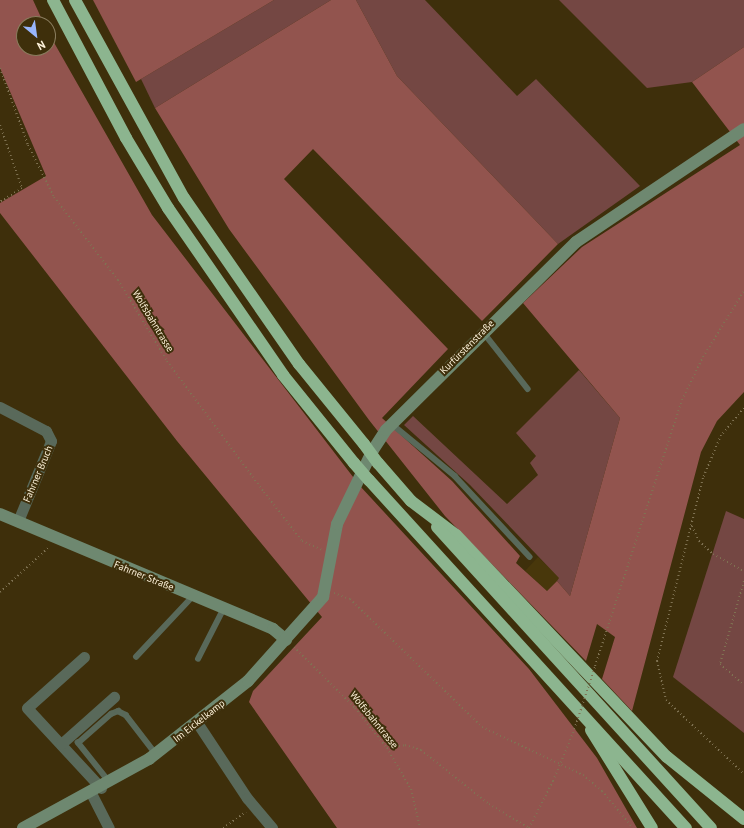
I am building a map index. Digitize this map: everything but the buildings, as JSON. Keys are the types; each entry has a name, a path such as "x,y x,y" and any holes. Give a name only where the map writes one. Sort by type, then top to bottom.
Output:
{"highway":[{"path":"53,0 126,138 168,208 283,375 369,480 574,701 686,828"},
{"path":"75,0 184,198 299,364 378,462 711,828"},
{"path":"416,504 456,535 667,756 744,819"},
{"path":"574,701 652,828"}],"street":[{"name":"Kurfürstenstraße","path":"326,590 330,554 337,524 359,475 392,424 483,331 576,242 744,129"},
{"name":"Fahrner Bruch","path":"0,407 46,431 51,441 18,521"},
{"name":"Fahrner Straße","path":"0,514 58,540 273,629 286,640"},
{"path":"286,640 326,590"},
{"name":"Im Eickelkamp","path":"24,828 101,788 156,754 198,724 248,681 286,640"},
{"path":"84,657 27,708 101,788 109,828"},
{"path":"61,744 114,697"},
{"path":"198,724 272,828"}],"lane":[{"path":"483,331 528,389"},
{"path":"392,424 460,480 530,557"},
{"path":"136,657 193,596"},
{"path":"198,659 224,608"},
{"path":"101,788 78,743 111,714 118,711 126,715 156,754"}],"path":[{"name":"Wolfsbahntrasse","path":"0,68 28,145 54,197 118,280 167,361 268,498 302,541 330,554"},
{"path":"0,125 22,188 0,202"},
{"path":"387,748 405,745 421,750 489,804 529,828 553,781 573,733 682,400 703,357 744,291"},
{"path":"744,408 721,435 703,478 657,661 660,681 666,700 744,774"},
{"path":"692,525 698,541 712,554 744,571"},
{"path":"0,592 58,540"},
{"path":"744,581 720,664 744,685"},
{"path":"326,590 350,599 482,727 583,775 602,791 633,828"},
{"name":"Wolfsbahntrasse","path":"286,640 355,708 387,748 411,789 420,828"},
{"path":"223,828 255,806"}],"shaded area":[{"path":"0,0 33,0 40,16 16,16 16,56 56,56 56,46 152,215 360,486 529,669 597,758 637,828 337,828 249,702 253,691 322,617 177,441 0,213 0,203 46,176 0,68"},
{"path":"93,0 274,0 136,82"},
{"path":"274,0 331,0 155,108 141,79"},
{"path":"331,0 356,0 397,76 558,244 482,321 313,149 284,179 448,349 382,418 452,481 520,556 516,563 547,591 557,581 570,596 620,418 523,303 582,247 740,145 692,82 744,47 744,392 717,421 701,452 632,711 602,679 615,637 597,624 586,661 445,516 369,420 229,229 155,108"},
{"path":"356,0 425,0 517,96 536,79 640,186 558,244 397,76"},
{"path":"559,0 744,0 744,47 692,82 647,88"},
{"path":"579,370 620,418 570,596 557,581 559,578 470,485 404,425 413,416 507,504 538,475 530,463 536,456 516,433"},
{"path":"726,511 744,519 744,733 673,677"},
{"path":"538,557 560,578 547,591 525,571"}]}
